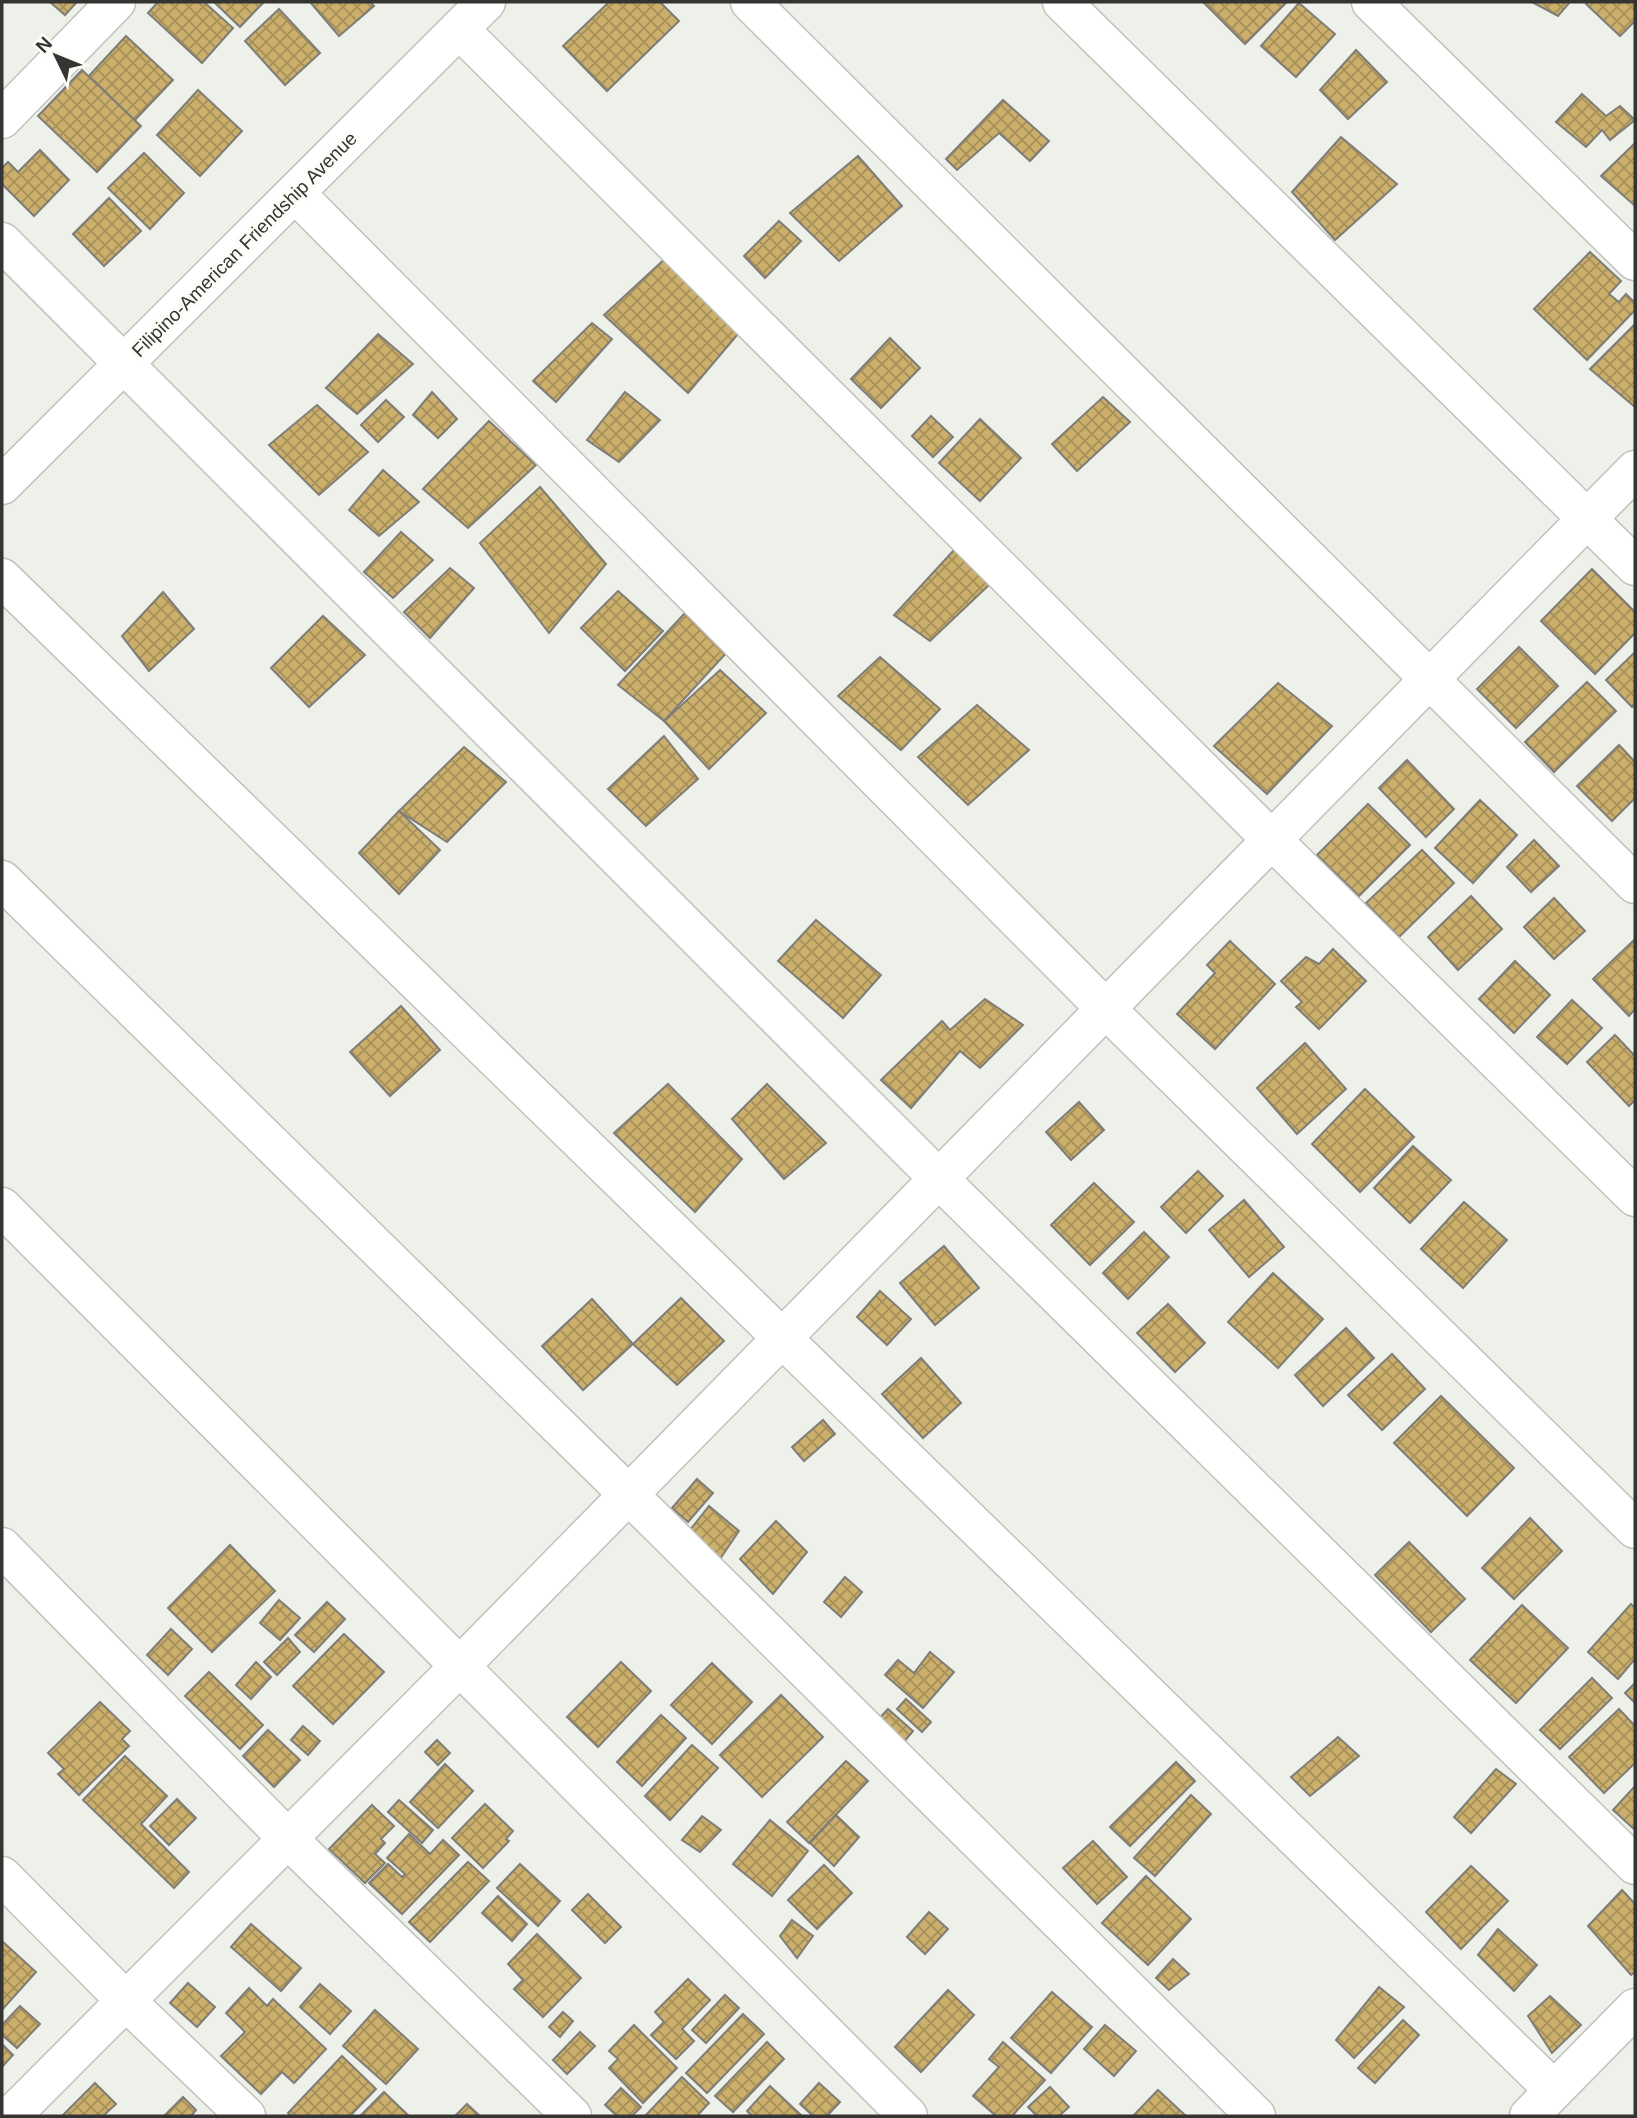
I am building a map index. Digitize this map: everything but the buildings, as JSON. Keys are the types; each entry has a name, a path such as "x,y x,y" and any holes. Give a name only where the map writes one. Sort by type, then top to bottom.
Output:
{"street":[{"path":"2,119 116,2"},
{"name":"Filipino-American Friendship Avenue","path":"2,485 486,2"},
{"path":"750,2 1635,884"},
{"path":"1062,2 1635,566"},
{"path":"1371,2 1635,261"},
{"path":"459,29 1271,839 1635,1197"},
{"path":"296,194 1105,1008 1635,1529"},
{"path":"2,242 122,365 940,1180 1635,1865"},
{"path":"11,2116 940,1180 1105,1008 1635,470"},
{"path":"2,578 783,1338 1541,2103 1635,2008"},
{"path":"2,880 628,1494 1256,2116"},
{"path":"2,1207 908,2116"},
{"path":"2,1547 288,1839 572,2116"},
{"path":"2,1875 127,2002 246,2116"}]}
